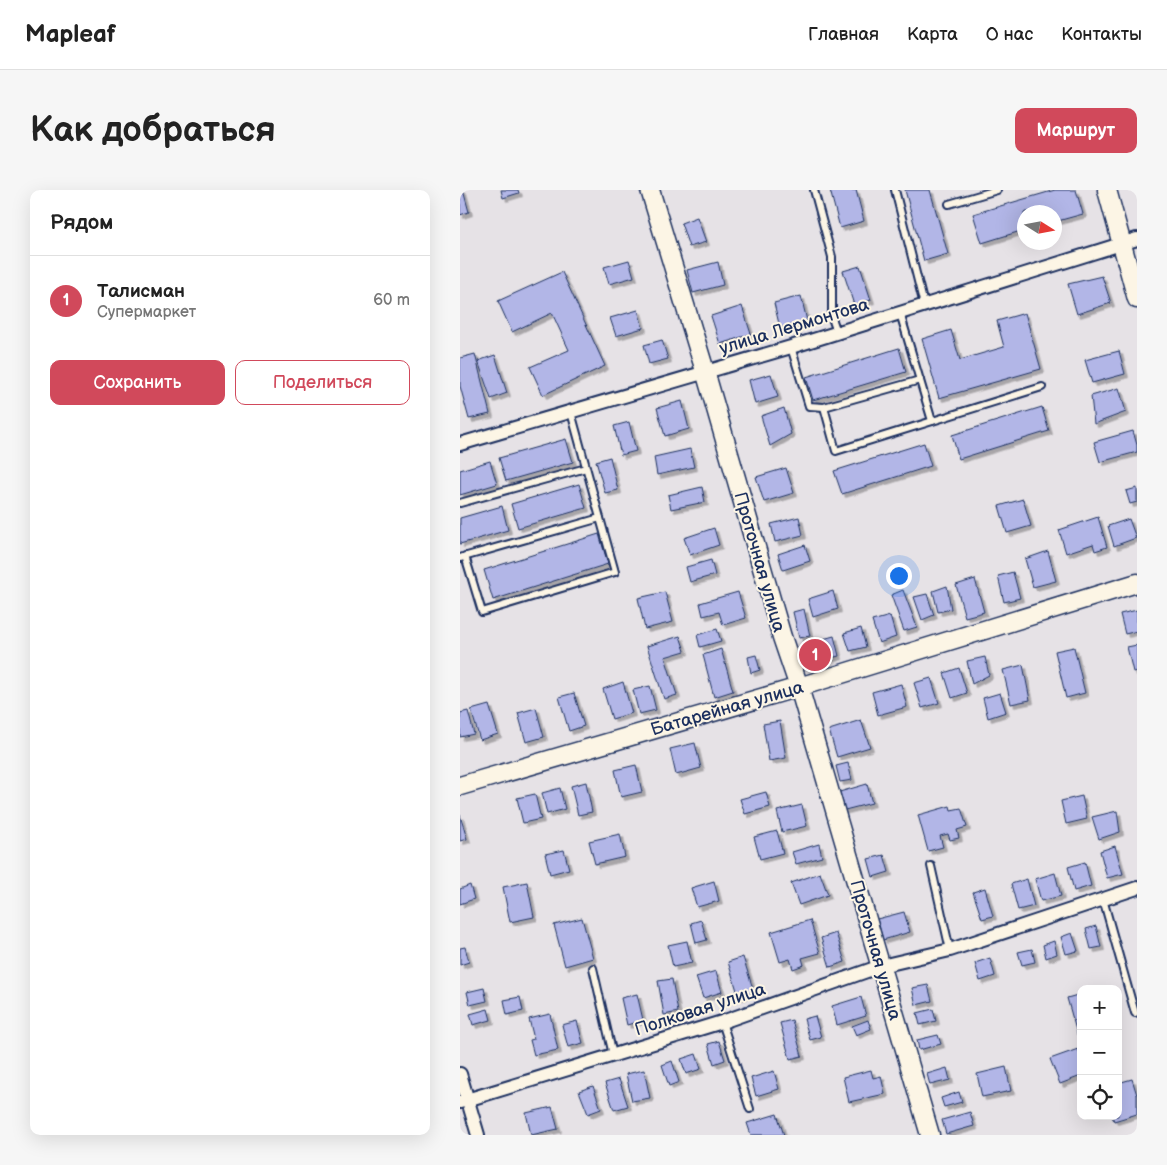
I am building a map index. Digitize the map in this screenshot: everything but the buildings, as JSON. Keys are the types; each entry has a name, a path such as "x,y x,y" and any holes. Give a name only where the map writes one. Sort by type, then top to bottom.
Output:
{"street":[{"name":"Проточная улица","path":"650,190 782,637 799,687 930,1135"},
{"path":"1107,190 1129,241 1137,299"},
{"name":"улица Лермонтова","path":"460,444 791,347 1129,241"},
{"name":"Батарейная улица","path":"460,786 799,687 1137,583"},
{"name":"Полковая улица","path":"464,1101 722,1022 880,966 950,950 1137,888"},
{"path":"460,1074 464,1101 478,1135"}],"lane":[{"path":"814,190 832,257 832,318 837,332"},
{"path":"895,190 924,305"},
{"path":"949,204 997,190"},
{"path":"900,313 932,421"},
{"path":"791,347 810,406 824,407 920,380"},
{"path":"824,407 836,450 1042,387"},
{"path":"571,412 615,572 482,612 463,557 600,518"},
{"path":"460,503 586,468"},
{"path":"931,866 950,950"},
{"path":"1103,899 1135,1013"},
{"path":"593,968 613,1055"},
{"path":"722,1022 750,1109"}],"place":[{"name":"Талисман","path":"815,655"}]}
